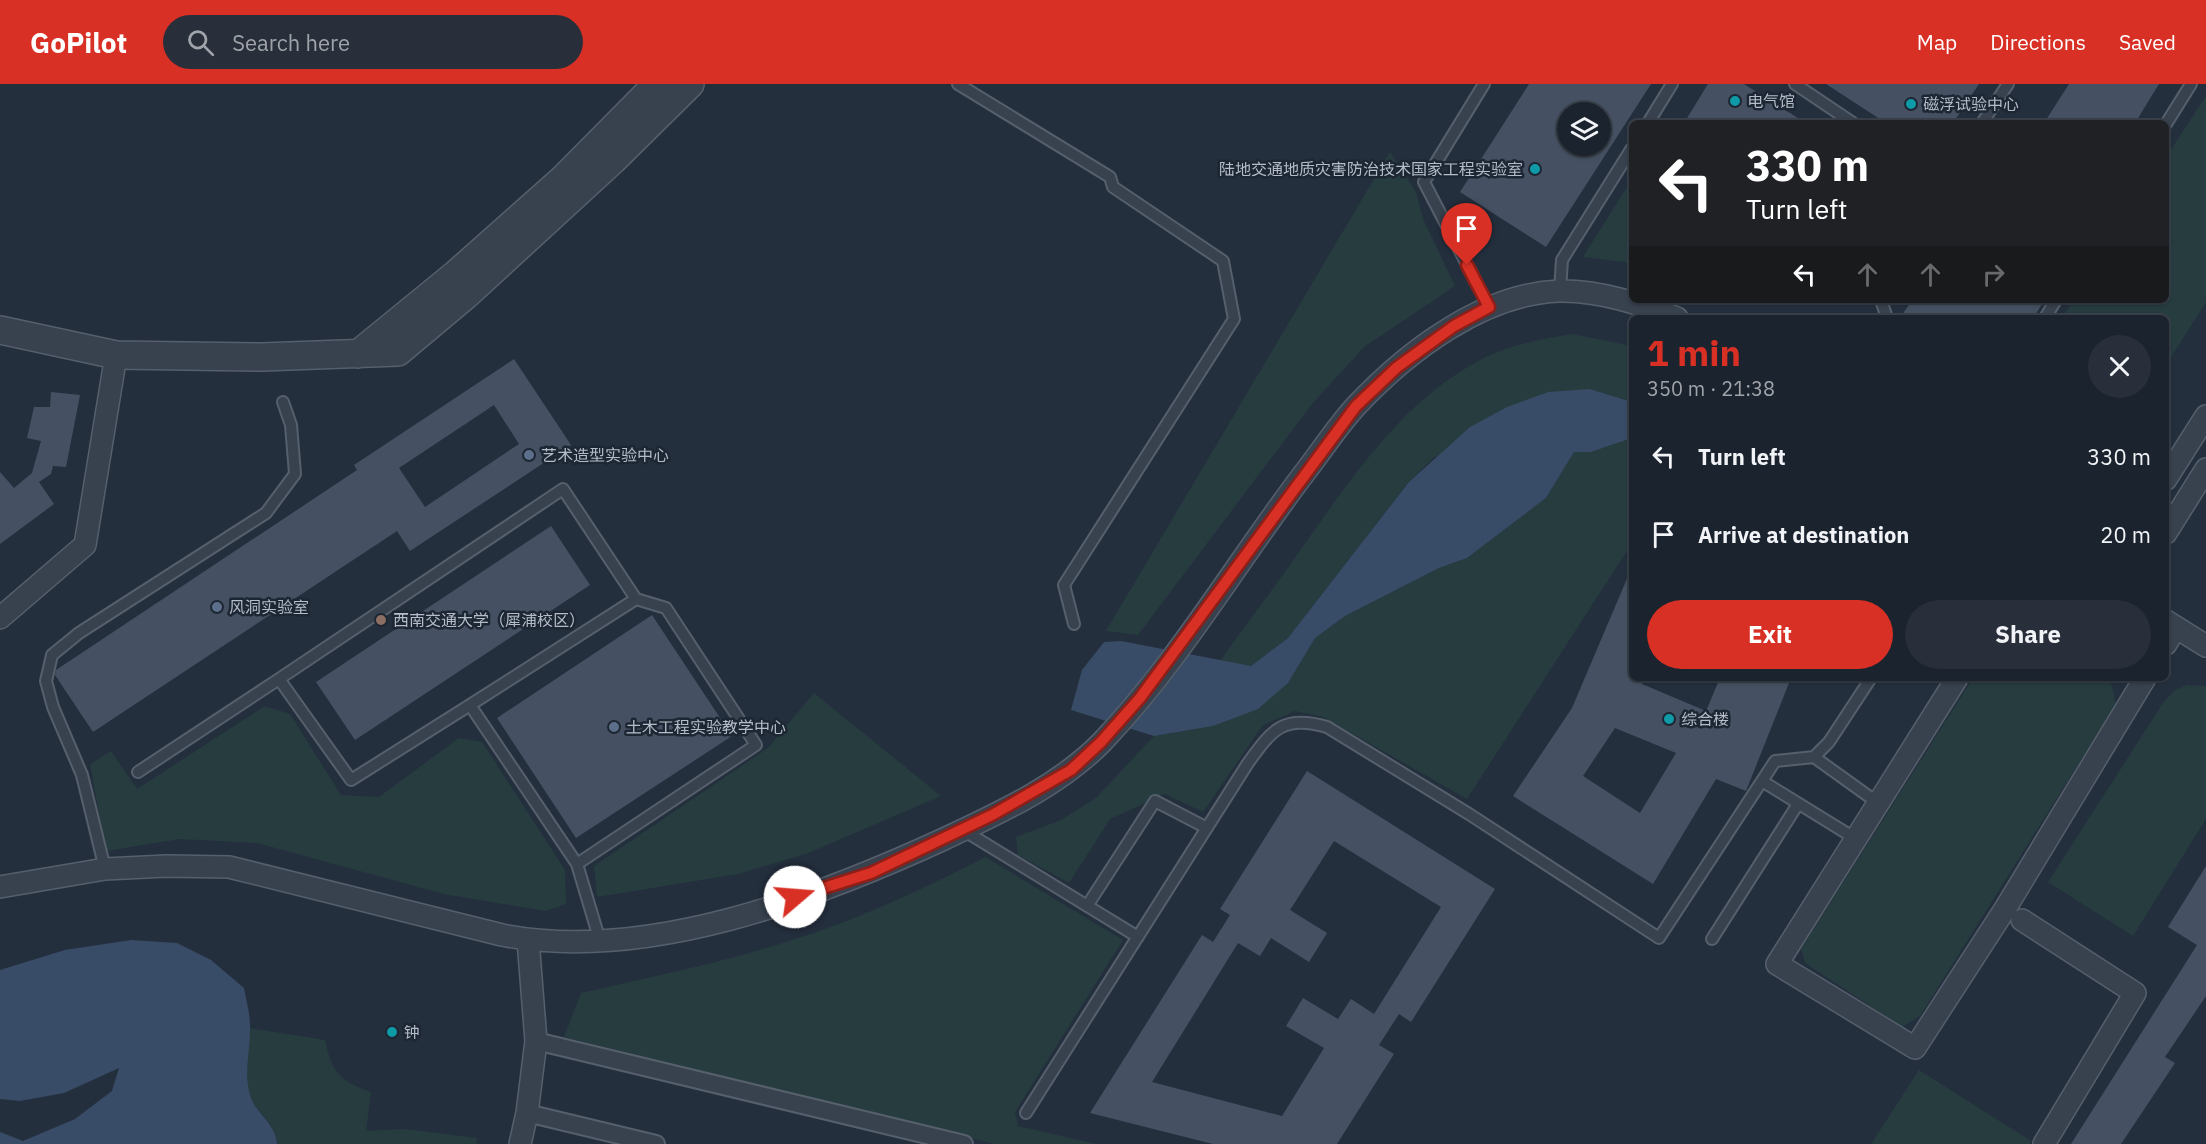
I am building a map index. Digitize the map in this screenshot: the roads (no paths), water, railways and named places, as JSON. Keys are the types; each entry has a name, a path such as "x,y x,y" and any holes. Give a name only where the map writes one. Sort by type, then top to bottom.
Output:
{"street":[{"path":"358,354 456,274 563,179 657,84"},
{"path":"0,330 116,355 262,357 398,352 466,295 613,160 690,84"},
{"path":"0,887 105,869 166,866 229,867 528,940 600,941 632,939 715,924 871,873 963,830 1038,791 1071,770 1101,742 1180,647 1296,484 1356,406 1396,368 1454,326 1489,307 1522,296 1560,291 1629,302"},
{"path":"1632,303 1668,315"},
{"path":"0,618 85,545 116,355"},
{"path":"2169,474 2206,416"},
{"path":"2169,528 2206,469"},
{"path":"2169,631 2206,646"},
{"path":"1955,681 1777,964 1915,1048 2005,909 2143,681"},
{"path":"2022,920 2135,993 2044,1144"},
{"path":"520,1144 527,1113 536,1041 528,940"},
{"path":"536,1041 964,1144"},
{"path":"527,1113 656,1144"}],"lane":[{"path":"958,84 1110,177 1113,187 1224,261 1234,319 1064,585 1074,624"},
{"path":"1484,84 1424,182 1489,307"},
{"path":"1650,120 1672,84"},
{"path":"1795,84 1848,120"},
{"path":"1988,120 2007,84"},
{"path":"2168,120 2191,84"},
{"path":"1560,291 1562,260 1629,153"},
{"path":"105,869 82,776 46,681 52,655 79,633 266,513 295,474 291,425 283,402"},
{"path":"138,772 563,489 636,599 666,608 756,745 577,864"},
{"path":"279,679 351,780 636,599"},
{"path":"1026,1113 1267,737 1283,724 1305,721 1327,727 1470,814 1659,939 1775,761 1814,757 1829,742 1869,681"},
{"path":"470,705 577,864 600,941"},
{"path":"1814,757 1878,803"},
{"path":"1762,782 1856,839"},
{"path":"1087,906 1155,801 1207,828"},
{"path":"1712,939 1798,804"},
{"path":"963,830 1138,937"}],"water":[{"path":"1590,389 1629,401 1629,439 1591,452 1574,452 1546,498 1467,558 1439,568 1345,616 1315,638 1288,683 1258,709 1213,726 1154,736 1071,710 1082,670 1104,642 1121,641 1251,666 1288,638 1409,482 1470,427 1507,407 1548,392"},
{"path":"131,940 177,943 211,960 244,988 250,1020 248,1086 256,1107 273,1130 277,1144 0,1144 0,1132 23,1141 75,1119 112,1091 119,1068 64,1093 20,1101 0,1099 0,970 65,950"}],"place":[{"name":"电气馆","path":"1735,101"},
{"name":"磁浮试验中心","path":"1911,104"},
{"name":"陆地交通地质灾害防治技术国家工程实验室","path":"1535,169"},
{"name":"艺术造型实验中心","path":"529,455"},
{"name":"风洞实验室","path":"217,607"},
{"name":"西南交通大学（犀浦校区）","path":"381,620"},
{"name":"综合楼","path":"1669,719"},
{"name":"土木工程实验教学中心","path":"614,727"},
{"name":"钟","path":"392,1032"}]}
